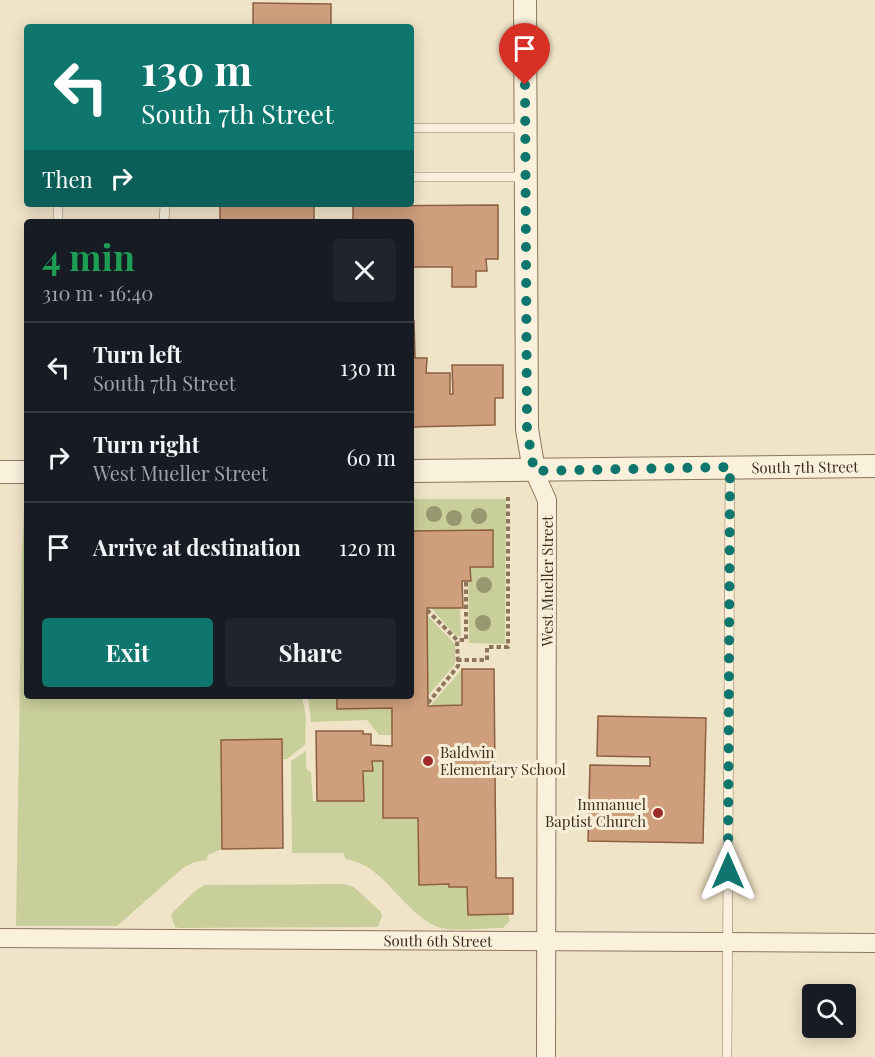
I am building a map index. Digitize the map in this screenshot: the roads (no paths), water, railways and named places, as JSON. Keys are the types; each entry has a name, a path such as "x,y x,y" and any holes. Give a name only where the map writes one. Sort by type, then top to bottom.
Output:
{"street":[{"name":"West Mueller Street","path":"525,0 527,429 534,471 547,500 546,1057"},
{"name":"South 7th Street","path":"414,471 875,466"},
{"path":"0,472 24,472"},
{"name":"South 6th Street","path":"0,938 875,943"}],"lane":[{"path":"414,128 525,128"},
{"path":"414,177 525,177"},
{"path":"727,1057 730,467"}],"place":[{"name":"Baldwin Elementary School","path":"428,761"},
{"name":"Immanuel Baptist Church","path":"658,813"}]}
